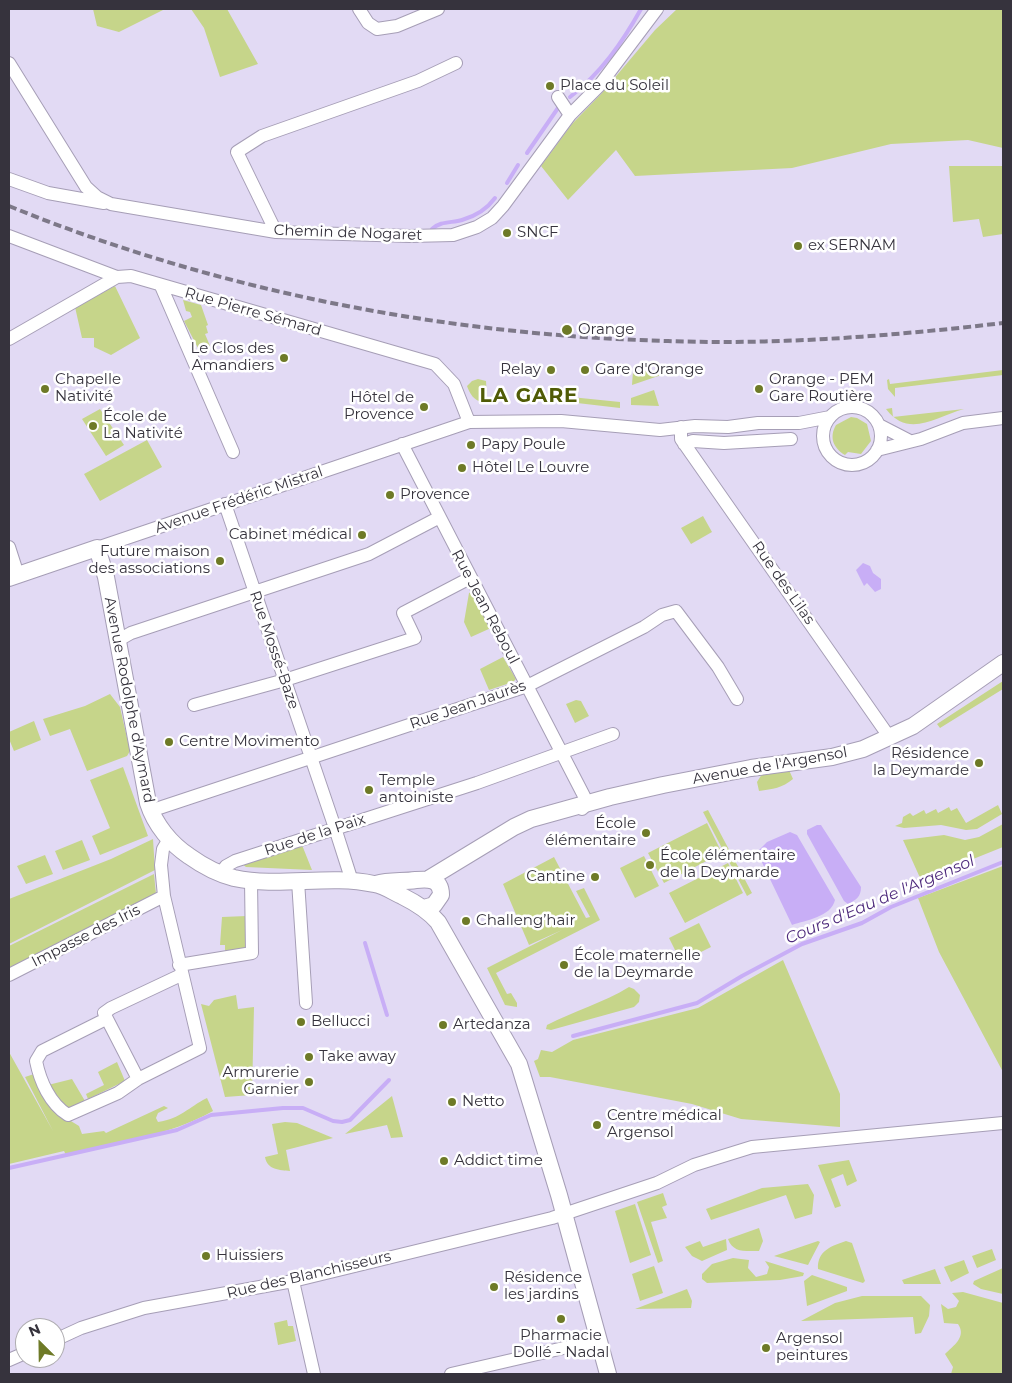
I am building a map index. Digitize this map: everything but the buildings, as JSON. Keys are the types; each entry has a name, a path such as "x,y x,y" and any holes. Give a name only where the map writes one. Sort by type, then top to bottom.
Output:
{"street":[{"path":"359,9 368,23 377,29 396,26 438,9"},
{"name":"Chemin de Nogaret","path":"9,63 86,187 97,197 112,204 276,232 441,236 453,235 477,227 492,218 509,199 570,115 599,86 658,9"},
{"path":"276,232 237,152 262,136 418,81 456,63"},
{"path":"558,97 570,115"},
{"path":"9,179 48,193 112,204"},
{"name":"Rue Pierre Sémard","path":"9,236 117,277 131,276 435,364 454,384 469,422"},
{"path":"9,340 117,277"},
{"path":"161,286 233,452"},
{"path":"910,442 879,425 871,414 853,407 844,408 830,417 823,430 822,438 829,455 845,464 863,462 877,450 910,442 963,424 1003,418"},
{"name":"Avenue Frédéric Mistral","path":"13,576 469,422 553,420 660,430 681,427 799,423 830,417"},
{"path":"799,423 822,438"},
{"path":"877,450 880,442 879,425"},
{"name":"Rue des Lilas","path":"681,427 679,436 684,444 890,738"},
{"path":"684,444 693,441 724,444 791,440"},
{"name":"Rue Jean Reboul","path":"402,444 438,518 562,753 586,803"},
{"name":"Rue Mossé-Baze","path":"225,504 335,828 350,874 350,881"},
{"path":"118,641 130,633 369,554 438,518"},
{"path":"9,548 13,576"},
{"name":"Avenue Rodolphe d'Aymard","path":"97,548 106,577 150,810 169,839 194,859 220,874 251,881 350,881 376,884 424,903 441,928 519,1064 564,1213 608,1374"},
{"path":"194,705 285,680 415,638 403,613 470,578"},
{"name":"Rue Jean Jaurès","path":"150,810 527,686 644,627 662,615 676,612 718,667 737,699"},
{"name":"Avenue de l'Argensol","path":"429,881 514,827 586,803 751,768 832,757 863,749 913,726 1003,663"},
{"name":"Rue de la Paix","path":"220,874 226,866 235,861 477,783 612,734"},
{"name":"Avenue de l'Argensol","path":"547,815 568,815 608,806 634,792"},
{"path":"568,815 584,808 586,803"},
{"path":"106,1019 42,1052 36,1061 38,1073 54,1101 60,1110 68,1115 118,1093 138,1079 200,1048 164,896 161,864 164,849 169,839"},
{"name":"Avenue Rodolphe d'Aymard","path":"376,884 389,880 429,881"},
{"path":"138,1079 104,1014 111,1008 180,970 252,953 251,881"},
{"path":"298,881 306,1003"},
{"path":"429,881 441,895 424,903 412,889 429,881"},
{"name":"Impasse des Iris","path":"9,975 164,896"},
{"name":"Rue des Blanchisseurs","path":"65,1335 81,1328 144,1308 293,1281 564,1213 657,1183 704,1162 752,1147 1003,1123"},
{"path":"293,1281 314,1374"},
{"path":"451,1374 598,1340"}],"green space":[{"path":"93,9 165,9 119,32 97,26"},
{"path":"191,9 227,9 258,64 220,77 204,28"},
{"path":"677,9 1003,9 1003,148 968,140 891,144 792,168 635,176 616,150 568,200 541,166 572,124 601,94 655,30"},
{"path":"949,166 1003,166 1003,234 983,237 979,219 953,222"},
{"path":"115,286 140,338 111,355 94,347 94,338 82,338 75,307"},
{"path":"183,300 201,305 208,325 206,326 208,333 205,334 210,346 200,352 184,321 192,317 190,312 186,311"},
{"path":"1003,370 1003,375 895,388 895,397 888,389 887,380 889,379 890,384"},
{"path":"633,371 673,371 632,385"},
{"path":"478,379 486,381 487,399 483,402 473,397 467,386 472,381"},
{"path":"654,390 659,406 631,405 631,398"},
{"path":"561,396 620,402 620,408 560,401"},
{"path":"892,408 893,416 886,409"},
{"path":"100,409 124,445 106,456 82,419"},
{"path":"964,409 923,423 904,423 894,417"},
{"path":"851,417 867,424 871,441 861,454 848,452 845,455 835,446 833,434 836,425"},
{"path":"147,440 162,467 100,501 84,474"},
{"path":"703,516 712,532 691,544 681,528"},
{"path":"472,592 491,628 471,637 464,622 469,593"},
{"path":"503,657 516,679 513,682 489,690 480,669"},
{"path":"1003,681 1003,689 940,728 937,724"},
{"path":"110,694 120,707 130,751 127,756 87,771 70,729 50,736 43,719 85,706"},
{"path":"576,700 581,701 589,716 575,723 566,704"},
{"path":"34,721 41,740 14,751 9,739 9,732"},
{"path":"123,767 148,836 100,855 92,836 110,828 90,780"},
{"path":"789,770 793,779 789,782 777,788 759,791 757,782 762,774"},
{"path":"998,805 1002,814 977,829 966,830 941,825 904,828 895,826 902,823 903,817 910,813 913,816 924,810 926,814 936,809 938,813 949,807 951,811 957,808 966,823"},
{"path":"708,810 752,893 747,896 703,812"},
{"path":"707,823 722,853 664,883 648,853"},
{"path":"1003,824 1003,847 921,880 903,840 944,835 965,840 979,837"},
{"path":"153,839 155,870 9,944 9,899 111,859"},
{"path":"82,840 90,860 63,870 55,851"},
{"path":"302,845 312,870 246,867 242,864"},
{"path":"45,855 53,874 26,884 17,866"},
{"path":"644,856 659,886 635,898 620,868"},
{"path":"554,857 586,918 590,917 576,891 584,888 600,920 496,973 507,994 511,993 517,1003 517,1007 505,1005 487,968 562,930 529,945 503,884"},
{"path":"728,863 743,893 685,923 669,893"},
{"path":"1003,866 1003,1072 939,952 918,898"},
{"path":"154,874 156,894 9,968 9,946"},
{"path":"247,916 247,949 225,951 225,945 220,945 222,917"},
{"path":"699,923 711,947 681,962 669,938"},
{"path":"783,960 840,1094 840,1127 741,1119 692,1104 550,1077 540,1077 534,1061 538,1059 541,1050 552,1052 573,1040 698,1008"},
{"path":"629,987 640,995 639,1002 634,1007 551,1030 546,1029 547,1025 609,998"},
{"path":"236,995 238,1009 254,1007 252,1095 225,1097 201,1004 209,1006 214,1000"},
{"path":"9,1052 53,1131 25,1077 34,1074 61,1115 79,1126 82,1134 104,1131 106,1133 164,1106 168,1108 158,1113 156,1118 158,1122 173,1118 207,1098 213,1111 178,1127 141,1138 66,1155 64,1151 9,1164"},
{"path":"117,1062 125,1081 88,1099 86,1094 104,1085 98,1072"},
{"path":"72,1079 85,1101 73,1111 63,1108 48,1085"},
{"path":"392,1096 403,1137 391,1138 387,1125 345,1134"},
{"path":"297,1123 333,1138 286,1150 290,1171 271,1167 268,1165 265,1157 278,1154 272,1124"},
{"path":"849,1160 857,1181 847,1186 843,1174 831,1179 841,1206 835,1208 818,1165"},
{"path":"808,1184 814,1195 812,1214 795,1219 786,1195 711,1220 706,1209 762,1188"},
{"path":"663,1193 667,1205 662,1207 667,1218 651,1222 663,1261 658,1263 637,1202"},
{"path":"635,1204 651,1255 630,1263 615,1211"},
{"path":"759,1228 763,1241 759,1251 744,1251 736,1249 730,1244 728,1239"},
{"path":"726,1239 727,1250 702,1261 692,1256 685,1247 700,1241 703,1247"},
{"path":"818,1241 820,1242 808,1265 774,1256"},
{"path":"846,1241 852,1243 865,1281 863,1283 818,1269 820,1258 826,1250"},
{"path":"992,1249 996,1260 977,1268 972,1256"},
{"path":"733,1258 749,1260 748,1268 756,1277 767,1274 769,1267 765,1261 804,1273 803,1276 780,1280 707,1283 702,1279 702,1274 712,1264"},
{"path":"964,1260 969,1273 951,1282 944,1267"},
{"path":"654,1266 663,1293 640,1301 632,1274"},
{"path":"1003,1268 1003,1294 981,1289 973,1284 974,1281"},
{"path":"935,1269 941,1284 904,1284 902,1280"},
{"path":"812,1275 847,1287 847,1291 807,1306 804,1281"},
{"path":"687,1289 692,1301 691,1308 635,1309"},
{"path":"963,1292 1003,1303 1003,1374 951,1374 953,1367 945,1354 958,1341 961,1333 958,1324 944,1323 941,1304 948,1309 956,1307 959,1301 952,1293"},
{"path":"862,1296 921,1296 930,1305 929,1316 921,1333 915,1334 913,1317 801,1321 835,1303"},
{"path":"287,1320 288,1326 293,1326 296,1341 278,1345 274,1323"}],"shaded area":[{"path":"863,563 870,566 873,573 881,579 881,589 875,592 867,583 864,586 856,570"},
{"path":"821,825 861,887 857,898 848,904 844,901 807,834 807,830"},
{"path":"790,832 797,835 835,900 833,906 823,914 792,925 757,852 767,842"}],"waterway":[{"path":"570,97 592,78 610,57 641,9"},
{"path":"527,153 558,108"},
{"path":"507,183 518,165"},
{"path":"432,229 442,223 458,221 481,212 495,198"},
{"name":"Cours d'Eau de l'Argensol","path":"573,1036 697,1003 802,944 862,923 891,907 1003,862"},
{"path":"365,943 387,1015"},
{"name":"Cours d'Eau de l'Argensol","path":"9,1168 177,1130 211,1115 283,1108 303,1108 333,1121 342,1122 350,1120 389,1080"}],"railway":[{"path":"9,206 88,236 168,262 250,284 332,303 416,318 500,329 584,337 752,342 920,332 1003,323"}],"place":[{"name":"Place du Soleil","path":"550,86"},
{"name":"SNCF","path":"507,233"},
{"name":"ex SERNAM","path":"798,246"},
{"name":"Orange","path":"567,330"},
{"name":"Le Clos des Amandiers","path":"284,358"},
{"name":"Relay","path":"551,370"},
{"name":"Gare d'Orange","path":"585,370"},
{"name":"Chapelle Nativité","path":"45,389"},
{"name":"Orange - PEM Gare Routière","path":"759,389"},
{"name":"Hôtel de Provence","path":"424,407"},
{"name":"École de La Nativité","path":"93,426"},
{"name":"Papy Poule","path":"471,445"},
{"name":"Hôtel Le Louvre","path":"462,468"},
{"name":"Provence","path":"390,495"},
{"name":"Cabinet médical","path":"362,535"},
{"name":"Future maison des associations","path":"220,561"},
{"name":"Centre Movimento","path":"169,742"},
{"name":"Résidence la Deymarde","path":"979,763"},
{"name":"Temple antoiniste","path":"369,790"},
{"name":"École élémentaire","path":"646,833"},
{"name":"École élémentaire de la Deymarde","path":"650,865"},
{"name":"Cantine","path":"595,877"},
{"name":"Challeng’hair","path":"466,921"},
{"name":"École maternelle de la Deymarde","path":"564,965"},
{"name":"Bellucci","path":"301,1022"},
{"name":"Artedanza","path":"443,1025"},
{"name":"Take away","path":"309,1057"},
{"name":"Armurerie Garnier","path":"309,1082"},
{"name":"Netto","path":"452,1102"},
{"name":"Centre médical Argensol","path":"597,1125"},
{"name":"Addict time","path":"444,1161"},
{"name":"Huissiers","path":"206,1256"},
{"name":"Résidence les jardins","path":"494,1287"},
{"name":"Pharmacie Dollé - Nadal","path":"561,1319"},
{"name":"Argensol peintures","path":"766,1348"}],"district":[{"name":"LA GARE","path":"529,396"}]}
